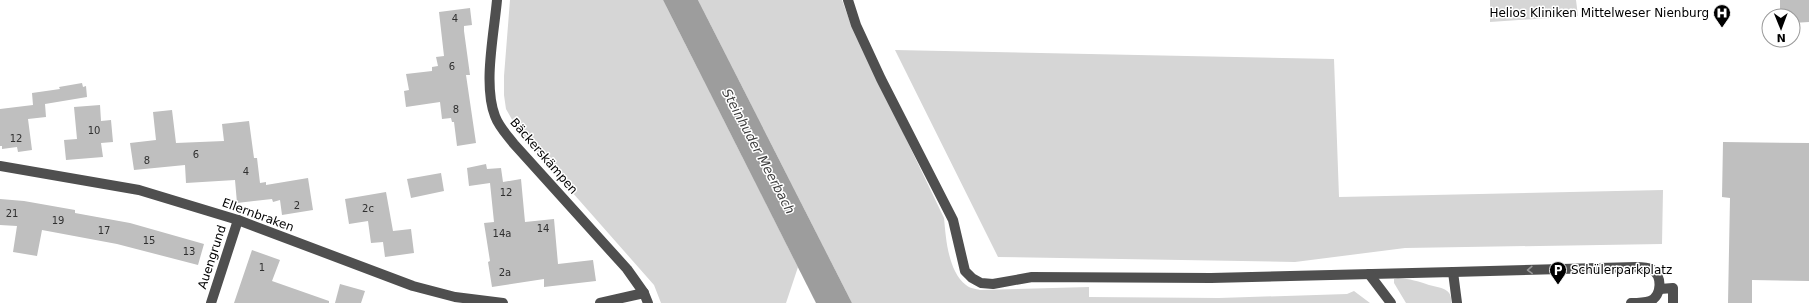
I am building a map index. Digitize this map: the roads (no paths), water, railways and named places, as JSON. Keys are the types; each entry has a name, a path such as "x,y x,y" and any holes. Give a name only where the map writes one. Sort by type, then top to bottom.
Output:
{"street":[{"name":"Bäckerskämpen","path":"497,0 490,82 490,101 495,117 514,144 627,269 644,293 648,303"},
{"path":"848,0 856,25 881,78 953,220 965,271 972,278 982,283 993,284 1032,277 1211,278 1647,268 1654,272 1657,275 1660,289 1656,297 1651,301 1631,303"},
{"name":"Ellernbraken","path":"0,166 139,190 238,220 413,286 455,297 503,303"},
{"name":"Auengrund","path":"211,303 238,220"},
{"path":"1453,272 1458,303"},
{"path":"1369,274 1391,303"},
{"path":"1660,289 1673,288 1673,303"},
{"path":"600,303 644,293"}],"water":[{"name":"Steinhuder Meerbach","path":"663,0 698,0 852,303 816,303"}],"place":[{"name":"Helios Kliniken Mittelweser Nienburg","path":"1722,28"},
{"name":"Schülerparkplatz","path":"1558,285"}]}
